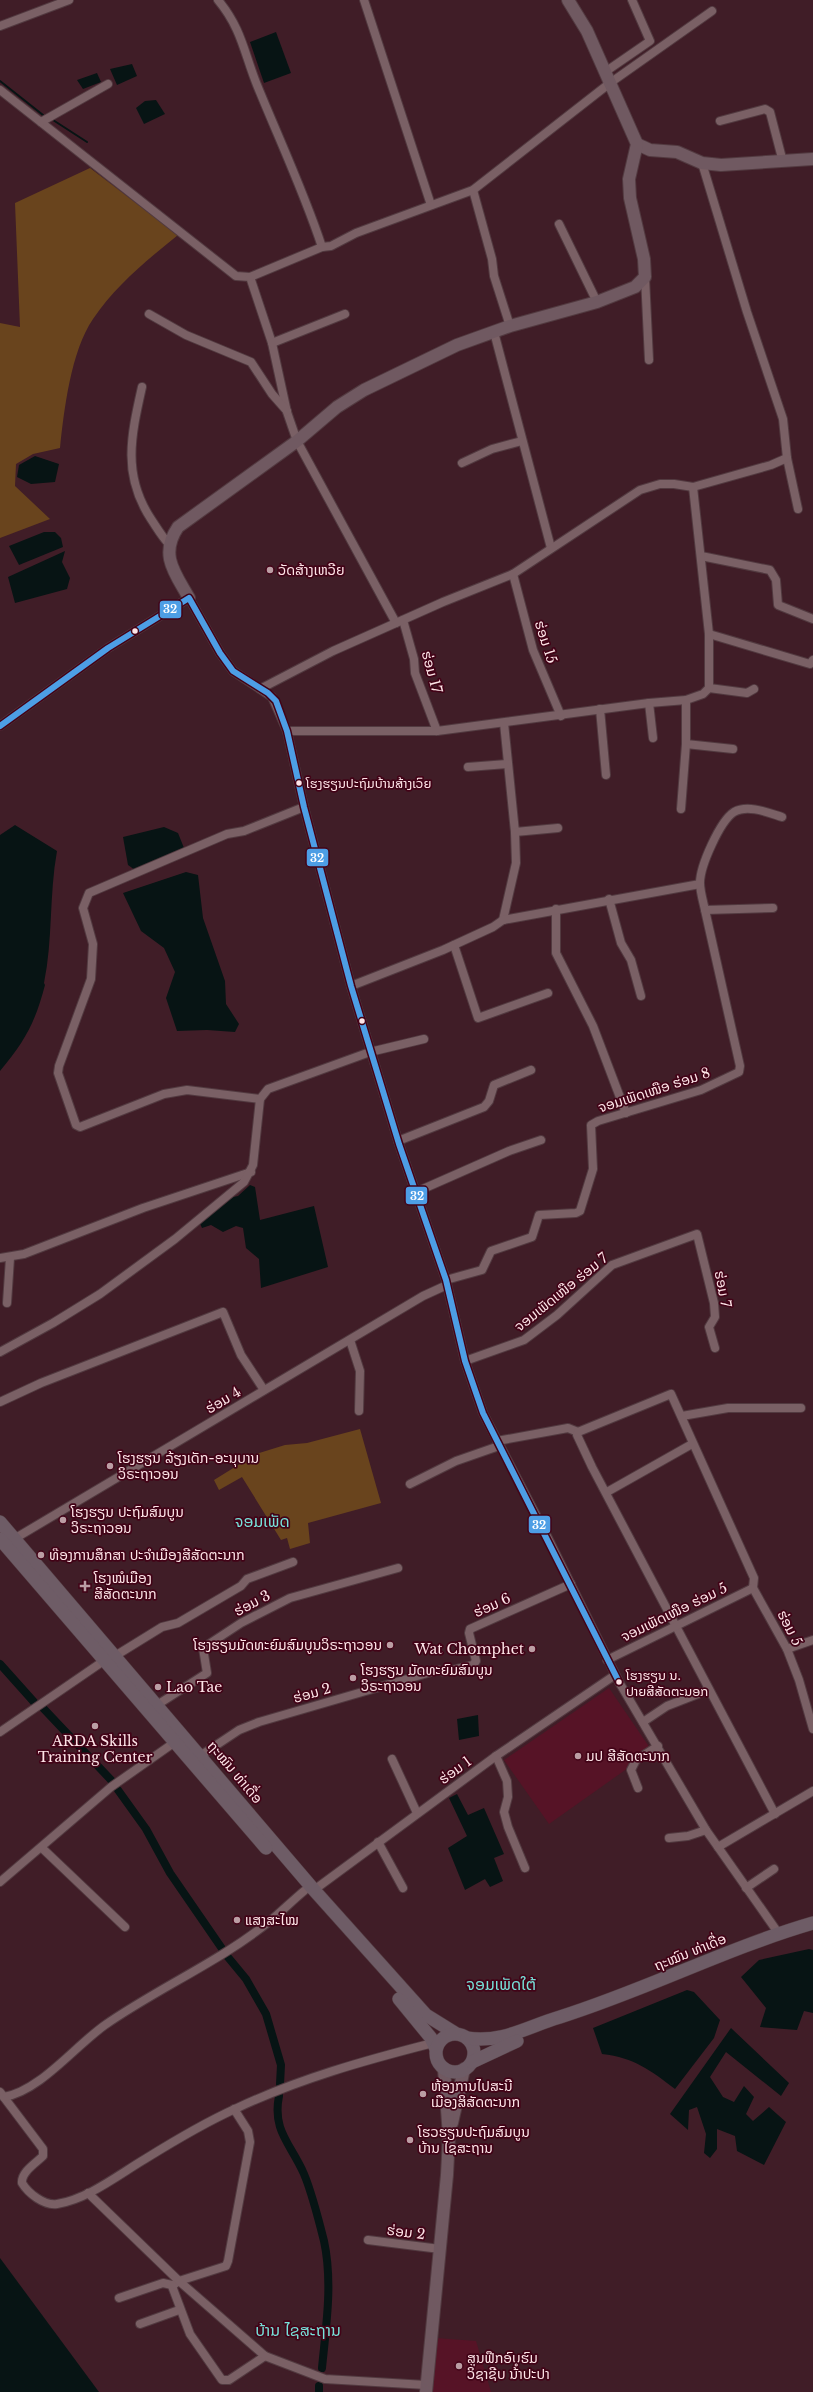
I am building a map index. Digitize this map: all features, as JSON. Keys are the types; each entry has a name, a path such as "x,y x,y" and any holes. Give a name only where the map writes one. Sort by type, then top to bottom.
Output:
{"main road":[{"name":"ຖະໝົນ ທ່າເດື່ອ","path":"0,1522 7,1541 110,1658 175,1742 309,1890 426,2015 461,2036 490,2040 501,2038 580,2012 779,1934 813,1923"},
{"name":"ຖະໝົນ ທ່າເດື່ອ","path":"110,1658 157,1705 200,1756 413,2015 434,2046"},
{"name":"ຖະໝົນ ທ່າເດື່ອ","path":"468,2066 580,2012"},
{"path":"461,2036 474,2049 468,2066 455,2072 444,2069 438,2062 434,2046 442,2038 461,2036"}],"street":[{"path":"0,26 69,0"},
{"path":"218,0 228,11 236,24 256,82 313,220 322,248"},
{"path":"364,0 431,205"},
{"path":"568,0 587,31 637,144 629,179 630,198 644,259 649,360"},
{"path":"605,72 650,41 632,0"},
{"path":"0,90 236,276 250,277 322,248 331,246 356,233 473,190 610,83 712,11"},
{"path":"41,122 108,84"},
{"path":"0,99 10,98"},
{"path":"720,121 766,109 770,112 783,162"},
{"path":"637,144 650,150 677,152 702,163 721,165 813,159"},
{"path":"702,163 747,312 782,419 787,458 798,509"},
{"path":"473,190 492,259 494,276 510,326"},
{"path":"559,224 597,302"},
{"path":"250,277 272,343 287,412"},
{"path":"169,544 182,522 297,441 337,407 364,390 457,345 510,326 597,302 635,287 645,277"},
{"path":"149,314 186,335 251,362 272,394 287,412"},
{"path":"272,343 345,314"},
{"path":"494,332 551,548"},
{"path":"142,387 131,433 130,462 138,499 169,544 172,567 228,664 239,676 276,701 287,731 304,807 370,1052 398,1141 446,1283 464,1361 483,1413 571,1584 615,1675 706,1830 779,1934"},
{"name":"ຮ່ອມ 17","path":"287,412 297,441 400,621 414,659 415,673 437,731"},
{"path":"462,463 492,450 522,441"},
{"path":"260,689 333,651 400,621 513,574 640,490 660,484 674,484 693,487 771,466 787,458"},
{"path":"287,731 437,731 561,716 648,703 686,700 703,694 709,688 709,634 693,487"},
{"path":"701,556 770,570 776,580 778,605 813,619"},
{"name":"ຮ່ອມ 15","path":"513,574 533,650 561,716"},
{"path":"0,726 108,648 189,598"},
{"path":"709,634 810,664 813,660"},
{"path":"709,688 746,693 754,689"},
{"path":"681,809 686,744 686,700"},
{"path":"648,703 653,738"},
{"path":"600,709 606,775"},
{"path":"503,920 516,863 515,832 504,723"},
{"path":"686,744 733,749"},
{"path":"468,767 507,764"},
{"path":"260,1099 187,1090 164,1094 77,1126 59,1080 59,1066 91,979 93,944 83,908 89,893 228,834 244,831 304,807"},
{"path":"774,908 705,910 700,884 702,867 726,821 735,812 751,810 782,817"},
{"path":"515,832 558,828"},
{"path":"351,986 454,945 493,927 503,920 556,908 700,884"},
{"path":"610,899 621,943 631,960 641,996"},
{"path":"556,908 555,951 593,1026 626,1113"},
{"name":"ຈອມເພັດເໜືອ ຮ່ອມ 8","path":"446,1283 482,1270 485,1266 489,1252 532,1237 538,1215 576,1213 580,1211 593,1169 591,1125 598,1121 701,1090 739,1072 740,1066 705,910"},
{"path":"454,945 478,1018 548,993"},
{"path":"0,1352 53,1323 100,1294 192,1225 244,1182 251,1172 260,1099 268,1089 370,1052 424,1039"},
{"path":"398,1141 484,1107 489,1101 494,1085 531,1070"},
{"path":"416,1192 509,1151 541,1140"},
{"path":"0,1258 10,1258 24,1254 143,1208 251,1172"},
{"name":"ຮ່ອມ 7","path":"696,1234 714,1303 715,1317 709,1326 715,1348"},
{"name":"ຈອມເພັດເໜືອ ຮ່ອມ 7","path":"464,1361 524,1340 557,1315 612,1265 696,1234"},
{"path":"7,1302 10,1258"},
{"name":"ຮ່ອມ 4","path":"7,1541 446,1283"},
{"path":"0,1402 41,1383 223,1312 241,1355 264,1390"},
{"path":"350,1340 360,1371 359,1411"},
{"name":"ຮ່ອມ 5","path":"578,1432 671,1394 682,1416 692,1444 754,1578 753,1588 787,1649 801,1686 813,1729"},
{"path":"682,1416 728,1408 801,1408"},
{"path":"410,1484 456,1461 498,1444 568,1428 578,1432 577,1436 676,1626 693,1655 708,1690 775,1814"},
{"path":"607,1492 692,1444"},
{"path":"0,1732 110,1658 162,1627 178,1623 241,1586 248,1579 294,1562"},
{"name":"ຮ່ອມ 3","path":"157,1705 207,1673 203,1648 241,1623 297,1595 398,1568"},
{"name":"ຮ່ອມ 6","path":"438,1670 444,1672 475,1663 470,1629 571,1584"},
{"name":"ຈອມເພັດເໜືອ ຮ່ອມ 5","path":"607,1660 753,1588"},
{"path":"787,1649 813,1640"},
{"name":"ຮ່ອມ 2","path":"200,1756 239,1730 259,1722 438,1670"},
{"name":"ຮ່ອມ 1","path":"2,2095 14,2094 53,2070 104,2025 269,1922 309,1890 496,1756 615,1675"},
{"path":"643,1722 667,1706 708,1690"},
{"path":"0,1882 42,1848 111,1787 175,1742"},
{"path":"638,1788 631,1770 636,1760 658,1746"},
{"path":"496,1756 507,1780 508,1797 504,1812 508,1827 525,1868"},
{"path":"392,1759 417,1813"},
{"path":"718,1846 813,1791"},
{"path":"669,1838 688,1836 706,1830"},
{"path":"378,1842 402,1888"},
{"path":"42,1848 125,1927"},
{"path":"746,1888 774,1869"},
{"path":"2,2095 44,2153 22,2178 24,2186 38,2199 52,2204 88,2193 157,2151 234,2109 282,2088 328,2073 434,2046"},
{"path":"449,2136 468,2066"},
{"path":"88,2193 176,2283 265,2356 303,2372 325,2379 426,2389 440,2250 449,2136 444,2069"},
{"path":"119,2298 163,2283 176,2283 221,2268 228,2261 250,2142 248,2131 234,2109"},
{"name":"ຮ່ອມ 2","path":"368,2240 440,2250"},
{"path":"176,2283 179,2310 190,2334 222,2380 228,2380 265,2356"},
{"path":"140,2324 179,2310"}],"shaded area":[{"path":"276,32 291,73 264,83 250,42"},
{"path":"132,64 137,76 117,85 110,69"},
{"path":"97,73 101,82 83,89 77,80"},
{"path":"156,100 165,114 144,124 136,108 145,101"},
{"path":"90,168 178,235 122,284 102,307 85,332 74,364 66,399 60,448 33,454 16,464 15,486 50,519 0,538 0,323 20,327 15,203"},
{"path":"35,456 59,464 55,482 31,484 17,477 19,465"},
{"path":"44,532 55,532 61,538 63,547 19,565 9,546"},
{"path":"65,551 62,562 70,578 67,589 15,603 8,577"},
{"path":"15,825 57,851 45,985 33,1021 23,1041 0,1071 0,835"},
{"path":"164,827 178,833 184,848 135,870 128,865 123,837"},
{"path":"186,872 198,875 203,918 225,981 226,1004 239,1024 235,1032 207,1030 177,1031 166,998 175,972 164,948 141,931 123,893"},
{"path":"250,1185 255,1187 260,1220 314,1206 328,1267 261,1288 259,1259 246,1248 243,1228 236,1226 223,1232 211,1225 202,1228 198,1219 228,1198 238,1196"},
{"path":"360,1429 381,1503 308,1523 310,1543 290,1549 287,1538 281,1540 242,1477 219,1490 214,1480 256,1454 285,1445 307,1443"},
{"name":"ມປ ສີສັດຕະນາກ","path":"609,1688 652,1751 549,1824 504,1760"},
{"path":"478,1715 479,1736 459,1740 457,1719"},
{"path":"457,1794 468,1815 484,1808 504,1854 494,1858 503,1881 490,1887 485,1879 465,1890 448,1848 467,1836 449,1798"},
{"path":"809,1949 813,1950 813,2013 804,2011 797,2030 760,2027 766,2008 741,1977 759,1960"},
{"path":"687,1990 694,1992 720,2020 714,2038 675,2089 642,2066 624,2058 602,2054 593,2028"},
{"path":"731,2028 789,2083 781,2096 726,2052 710,2077 723,2097 734,2102 744,2086 754,2097 746,2114 753,2121 769,2107 786,2122 764,2165 737,2151 735,2136 717,2129 717,2149 710,2158 704,2153 706,2134 697,2107 689,2110 688,2130 670,2114"},
{"path":"0,2258 99,2392 0,2392"},
{"name":"ສູນຟືກອົບຮົມ ວິຊາຊີບ ນ້ໍາປະປາ","path":"436,2338 476,2341 491,2392 431,2392"}],"waterway":[{"path":"0,81 43,115"},
{"path":"53,120 87,142"},
{"path":"0,1664 34,1702"},
{"path":"43,1708 112,1781"},
{"path":"118,1790 146,1829 170,1873 223,1950"},
{"path":"227,1956 246,1979 266,2014 281,2065 280,2084"},
{"path":"279,2096 278,2119 280,2128 299,2163 313,2198 327,2257 328,2304 322,2368"},
{"path":"319,2386 319,2392"}],"transit line":[{"name":"32","path":"0,726 108,648 189,598 220,653 233,671 268,693 276,701 287,731 304,807 351,986 399,1144 446,1280 465,1361 483,1413 619,1682"}],"place":[{"name":"ວັດສ້າງເຫວີຍ","path":"270,570"},
{"name":"ໂຮງຮຽນປະຖົມບ້ານສ້າງເວົຍ","path":"299,783"},
{"name":"ໂຮງຮຽນ ລ້ຽງເດັກ-ອະນຸບານ ວິຣະຖາວອນ","path":"110,1466"},
{"name":"ໂຮງຮຽນ ປະຖົມສົມບູນ ວິຣະຖາວອນ","path":"63,1520"},
{"name":"ທ໊ອງການສຶກສາ ປະຈໍາເມືອງສີສັດຕະນາກ","path":"41,1555"},
{"name":"ໂຮງໝໍເມືອງ ສີສັດຕະນາກ","path":"85,1586"},
{"name":"ໂຮງຮຽນມັດທະຍົມສົມບູນວິຣະຖາວອນ","path":"390,1645"},
{"name":"Wat Chomphet","path":"532,1649"},
{"name":"ໂຮງຮຽນ ມັດທະຍົມສົມບູນ ວິຣະຖາວອນ","path":"353,1678"},
{"name":"ໂຮງຮຽນ ນ. ປາຍສີສັດຕະນອກ","path":"619,1682"},
{"name":"Lao Tae","path":"158,1687"},
{"name":"ARDA Skills Training Center","path":"95,1726"},
{"name":"ມປ ສີສັດຕະນາກ","path":"578,1756"},
{"name":"ແສງສະໄໝ","path":"237,1920"},
{"name":"ຫ້ອງການໄປສະນີ ເມືອງສິສັດຕະນາກ","path":"423,2094"},
{"name":"ໂຮວຮຽນປະຖົມສົມບູນ ບ້ານ ໄຊສະຖານ","path":"410,2140"},
{"name":"ສູນຟືກອົບຮົມ ວິຊາຊີບ ນ້ໍາປະປາ","path":"459,2366"}],"district":[{"name":"ຈອມເພັດ","path":"262,1521"},
{"name":"ຈອມເພັດໃຕ້","path":"501,1984"},
{"name":"ບ້ານ ໄຊສະຖານ","path":"298,2330"}]}
